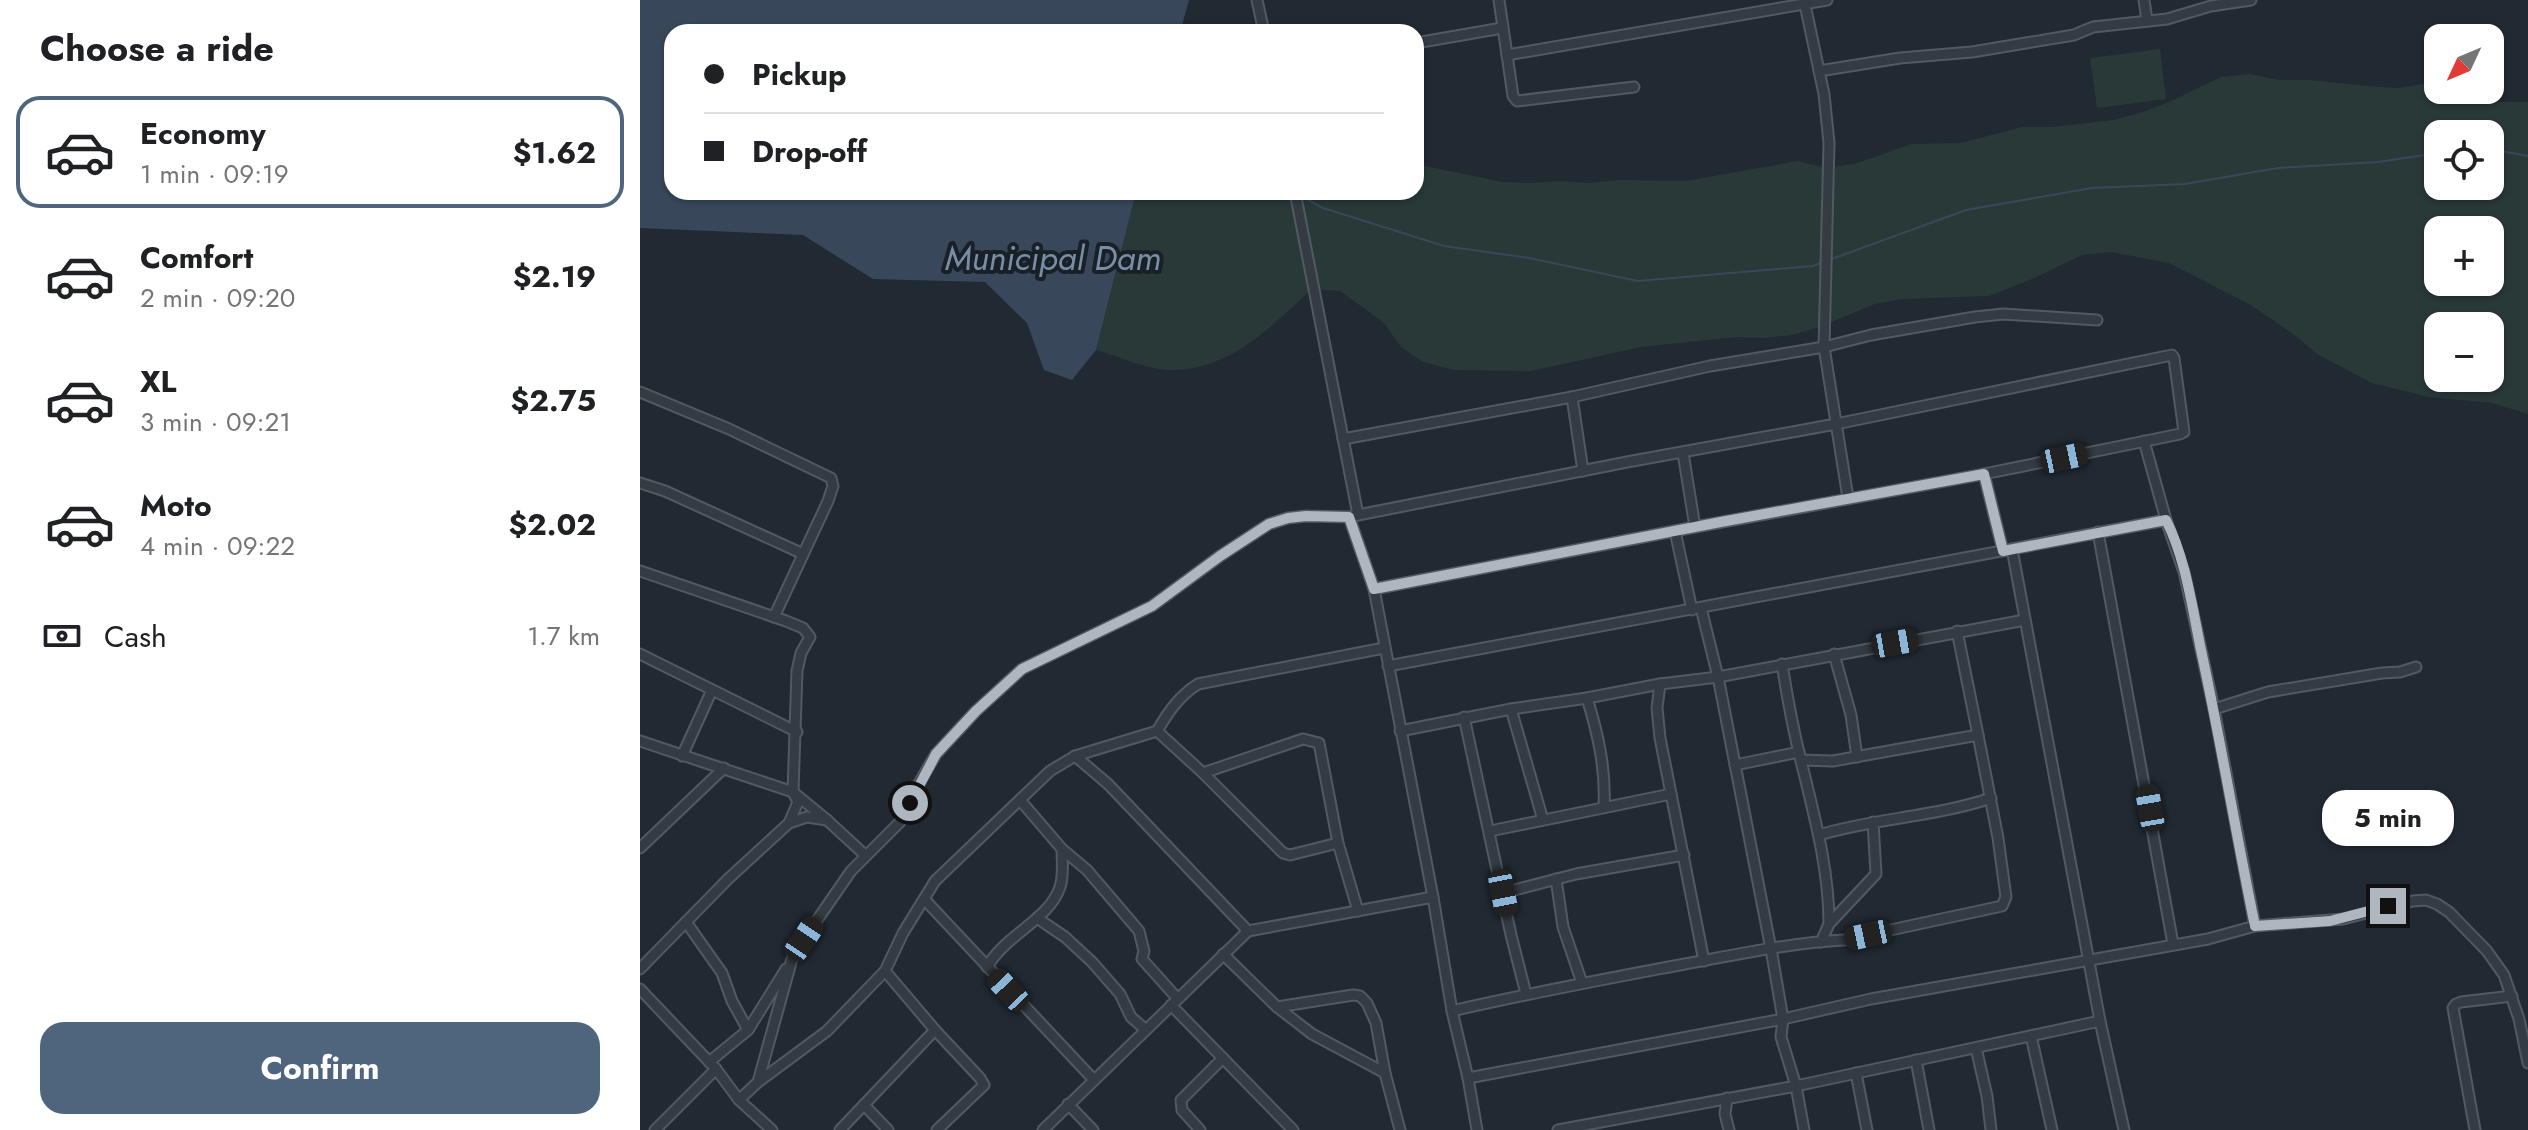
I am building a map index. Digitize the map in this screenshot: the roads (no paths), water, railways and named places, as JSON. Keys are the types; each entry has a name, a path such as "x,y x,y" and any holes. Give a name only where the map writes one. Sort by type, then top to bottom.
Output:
{"street":[{"path":"1257,0 1262,24"},
{"path":"1499,0 1513,96 1517,101 1634,87"},
{"path":"1507,55 1827,0"},
{"path":"2144,0 2147,20"},
{"path":"1819,71 1900,58 1972,52 2074,35 2093,27 2167,19 2211,6 2251,0"},
{"path":"1805,2 1824,94 1829,143 1824,347 1848,498"},
{"path":"1424,41 1502,28"},
{"path":"1297,200 1343,439 1354,516 1374,589 1477,1130"},
{"path":"1343,439 1572,397 1871,335 2003,314 2097,320"},
{"path":"655,1130 748,1030 839,887 865,855 901,821 936,754 976,711 1022,669 1152,606 1269,524 1306,516 1354,516 1836,424 2172,355 2174,358 2184,432 2180,434 1374,589"},
{"path":"640,392 829,476 833,486 828,501 801,553 774,617"},
{"path":"1572,397 1583,471"},
{"path":"2144,441 2166,520 2180,556 2214,709 2255,926"},
{"path":"1683,453 1695,527"},
{"path":"1984,474 2025,620 2100,1021 2124,1130"},
{"path":"640,483 665,491 801,553"},
{"path":"1388,666 2166,520"},
{"path":"1675,531 1718,677 1771,949 1783,1019 1781,1037 1796,1086 1804,1130"},
{"path":"2098,532 2173,944"},
{"path":"640,571 803,628 810,637 801,653 797,671 793,792 798,802 789,823 640,969"},
{"path":"1400,731 1464,717 1718,677 2025,620"},
{"path":"1452,1011 1582,983 1771,949 1844,940 2002,906 2006,897 1991,798 1957,631"},
{"path":"739,1100 758,1082 827,1031 885,971 903,933 935,881 1050,771 1075,756 1157,731 1174,704 1198,684 1384,648"},
{"path":"640,654 797,732"},
{"path":"1834,654 1851,715 1857,757"},
{"path":"1782,664 1819,835 1828,888 1829,924"},
{"path":"2214,709 2268,692 2416,667"},
{"path":"1660,684 1657,708 1660,738 1704,961"},
{"path":"682,756 712,690"},
{"path":"1587,698 1601,749 1604,807"},
{"path":"1511,709 1543,820"},
{"path":"1464,717 1526,994"},
{"path":"1157,731 1283,853 1290,855 1338,843"},
{"path":"1735,765 1800,756 1833,761 1978,735"},
{"path":"1203,773 1303,739 1316,741 1320,748 1338,843 1358,911"},
{"path":"640,741 793,792 865,855"},
{"path":"1075,756 1108,784 1248,931"},
{"path":"640,848 724,768"},
{"path":"1490,831 1671,794"},
{"path":"1819,835 1873,822 1956,809 1991,798"},
{"path":"1020,800 1062,849 1087,870 1139,931 1144,951 1142,959 1174,1002 1293,1130"},
{"path":"789,823 807,817 827,820"},
{"path":"1821,942 1829,924 1876,874 1873,822"},
{"path":"987,967 1002,945 1037,918 1054,899 1061,884 1062,849"},
{"path":"1503,893 1556,879 1684,855"},
{"path":"1556,879 1563,927 1582,983"},
{"path":"1043,1130 1248,931 1433,897"},
{"path":"925,900 1094,1080"},
{"path":"1468,1078 1783,1019 1871,999 2208,939 2255,926 2330,921 2426,900 2449,912 2487,951 2504,975 2524,1018 2528,1063"},
{"path":"1037,918 1065,937 1092,962 1120,994 1131,1017 1146,1030"},
{"path":"686,922 722,973 732,1001 748,1030"},
{"path":"1223,954 1277,1007 1312,1034 1385,1073"},
{"path":"758,1082 792,959"},
{"path":"885,971 984,1085 937,1130"},
{"path":"640,989 713,1066 739,1100 772,1130"},
{"path":"1277,1007 1360,996 1367,1003 1376,1023 1400,1130"},
{"path":"2475,1130 2453,1008 2461,1002 2512,996"},
{"path":"1558,1130 1608,1125 2100,1021"},
{"path":"840,1130 935,1030"},
{"path":"2031,1036 2052,1130"},
{"path":"1976,1048 1991,1130"},
{"path":"1200,1130 1182,1110 1181,1100 1223,1058"},
{"path":"1916,1060 1929,1130"},
{"path":"1856,1073 1867,1130"},
{"path":"1727,1098 1725,1114 1729,1130"},
{"path":"1068,1104 1093,1130"},
{"path":"864,1105 888,1130"}],"water":[{"name":"Municipal Dam","path":"640,0 1189,0 1182,24 664,24 664,200 1134,200 1096,350 1072,380 1044,370 1027,323 985,282 873,279 803,235 640,228"}],"waterway":[{"path":"2504,152 2528,156"},
{"path":"1829,260 1966,210 2092,188 2185,184 2278,168 2378,162 2424,155"},
{"path":"1308,200 1323,208 1444,246 1529,258 1638,281 1813,266 1823,262"}]}
